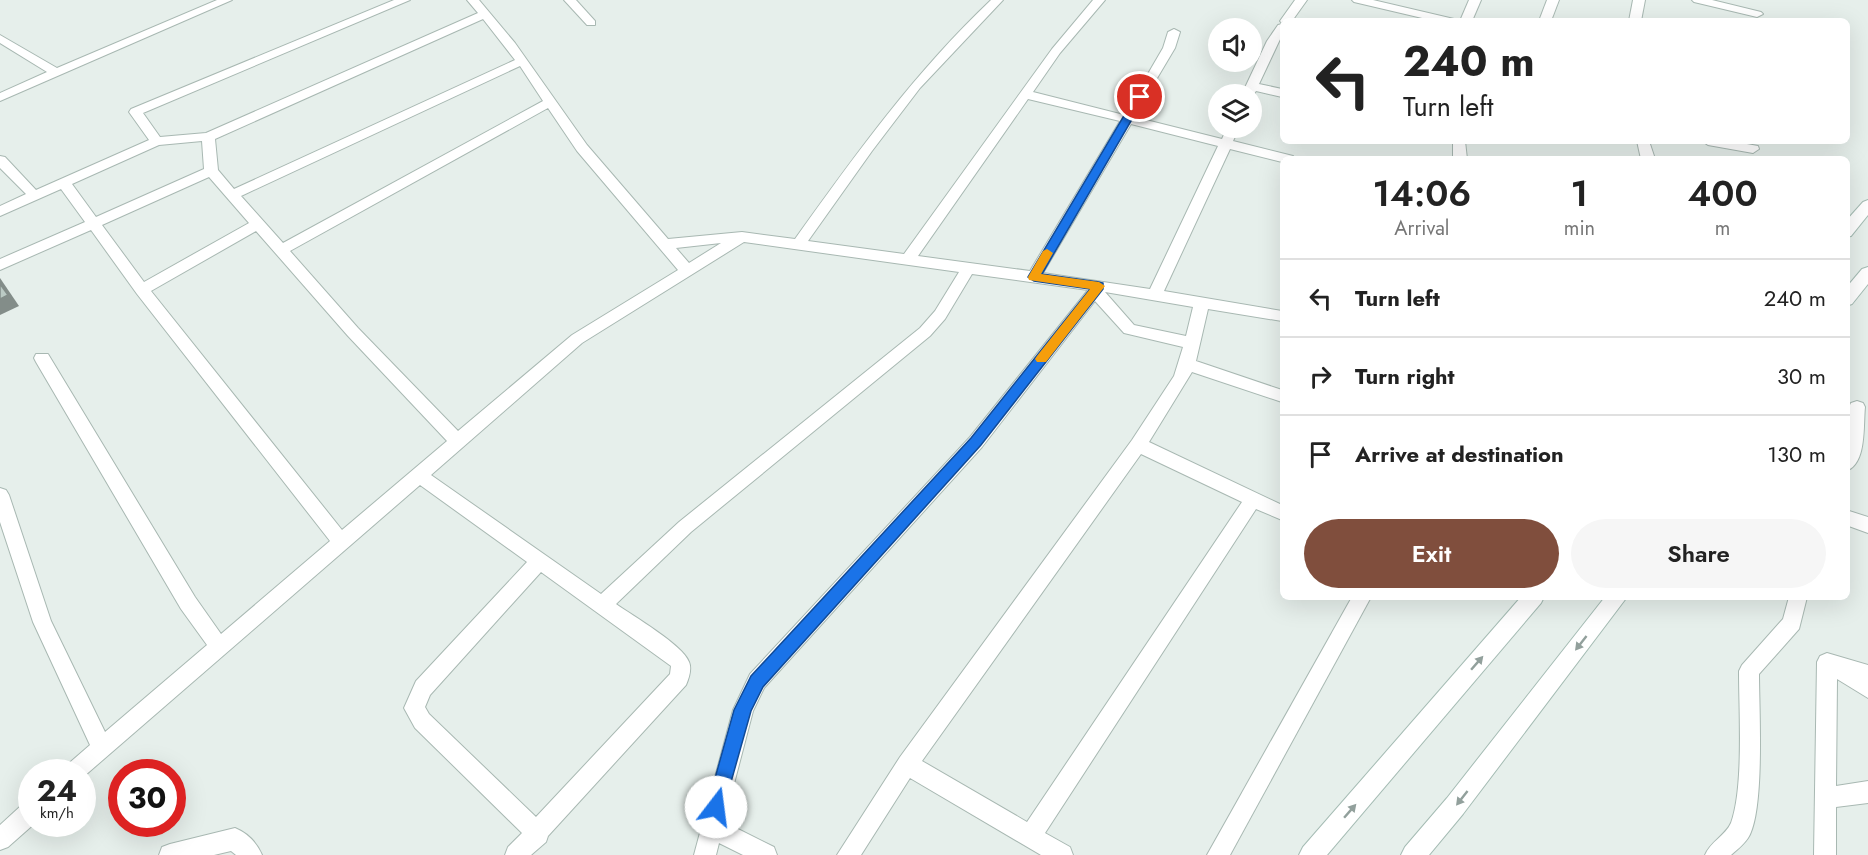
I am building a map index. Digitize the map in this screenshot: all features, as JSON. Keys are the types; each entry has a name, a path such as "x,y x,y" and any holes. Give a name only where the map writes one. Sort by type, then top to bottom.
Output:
{"main road":[{"path":"1850,227 1868,205"},
{"path":"1850,295 1868,273"},
{"path":"1311,855 1531,600"},
{"path":"1413,855 1455,806 1615,600"}],"street":[{"path":"0,97 226,0"},
{"path":"157,141 135,112 404,0"},
{"path":"473,0 522,61 582,148 687,270"},
{"path":"570,0 591,22"},
{"path":"799,244 865,149 959,34 997,0"},
{"path":"908,259 1056,51 1099,0"},
{"path":"1358,0 1387,3 1440,18"},
{"path":"1467,18 1475,0"},
{"path":"1546,18 1553,0"},
{"path":"1636,18 1640,0"},
{"path":"1698,0 1757,14"},
{"path":"1288,18 1298,4"},
{"path":"0,211 157,141 208,137 485,14"},
{"path":"1034,277 1169,48 1174,32"},
{"path":"0,38 57,73"},
{"path":"1254,84 1278,42"},
{"path":"232,195 522,61"},
{"path":"1262,91 1280,93"},
{"path":"1025,94 1280,157"},
{"path":"281,250 550,102"},
{"path":"208,137 211,171 353,332 458,441"},
{"path":"1155,295 1228,138"},
{"path":"1725,144 1753,149"},
{"path":"0,160 35,196"},
{"path":"0,265 211,171"},
{"path":"64,183 142,290 341,542"},
{"path":"142,290 258,224"},
{"path":"89,759 577,339 742,237"},
{"path":"664,244 742,237 1034,277 1097,289 1155,295 1280,316"},
{"path":"603,604 686,527 925,332 940,315 968,269"},
{"path":"1097,289 1129,329 1182,342 1193,340"},
{"path":"705,855 743,710 757,681 976,442 1097,289"},
{"path":"848,855 907,764 1138,445 1181,378 1187,364 1202,302"},
{"path":"42,358 188,603 219,647"},
{"path":"1187,364 1280,395"},
{"path":"1850,459 1857,407"},
{"path":"1138,445 1280,512"},
{"path":"419,475 603,604 676,657 681,665 679,678 538,834 516,855"},
{"path":"0,495 42,622 102,748"},
{"path":"1030,837 1254,498"},
{"path":"1850,518 1868,525"},
{"path":"538,834 422,721 414,708 423,688 540,560"},
{"path":"1218,855 1360,600"},
{"path":"1716,855 1740,831 1748,791 1749,671 1792,623 1797,600"},
{"path":"1827,662 1868,674"},
{"path":"1827,662 1868,689"},
{"path":"1825,855 1827,662"},
{"path":"907,764 1062,855"},
{"path":"1826,798 1868,792"},
{"path":"0,839 18,823"},
{"path":"711,827 766,855"},
{"path":"170,855 235,839 251,855"}],"building":[{"path":"0,284 8,295 0,299"}],"slow traffic":[{"path":"1041,359 1099,286 1034,277 1047,253"}],"route":[{"path":"716,807 743,710 757,681 976,442 1099,286 1034,277 1090,178 1140,97"}]}
